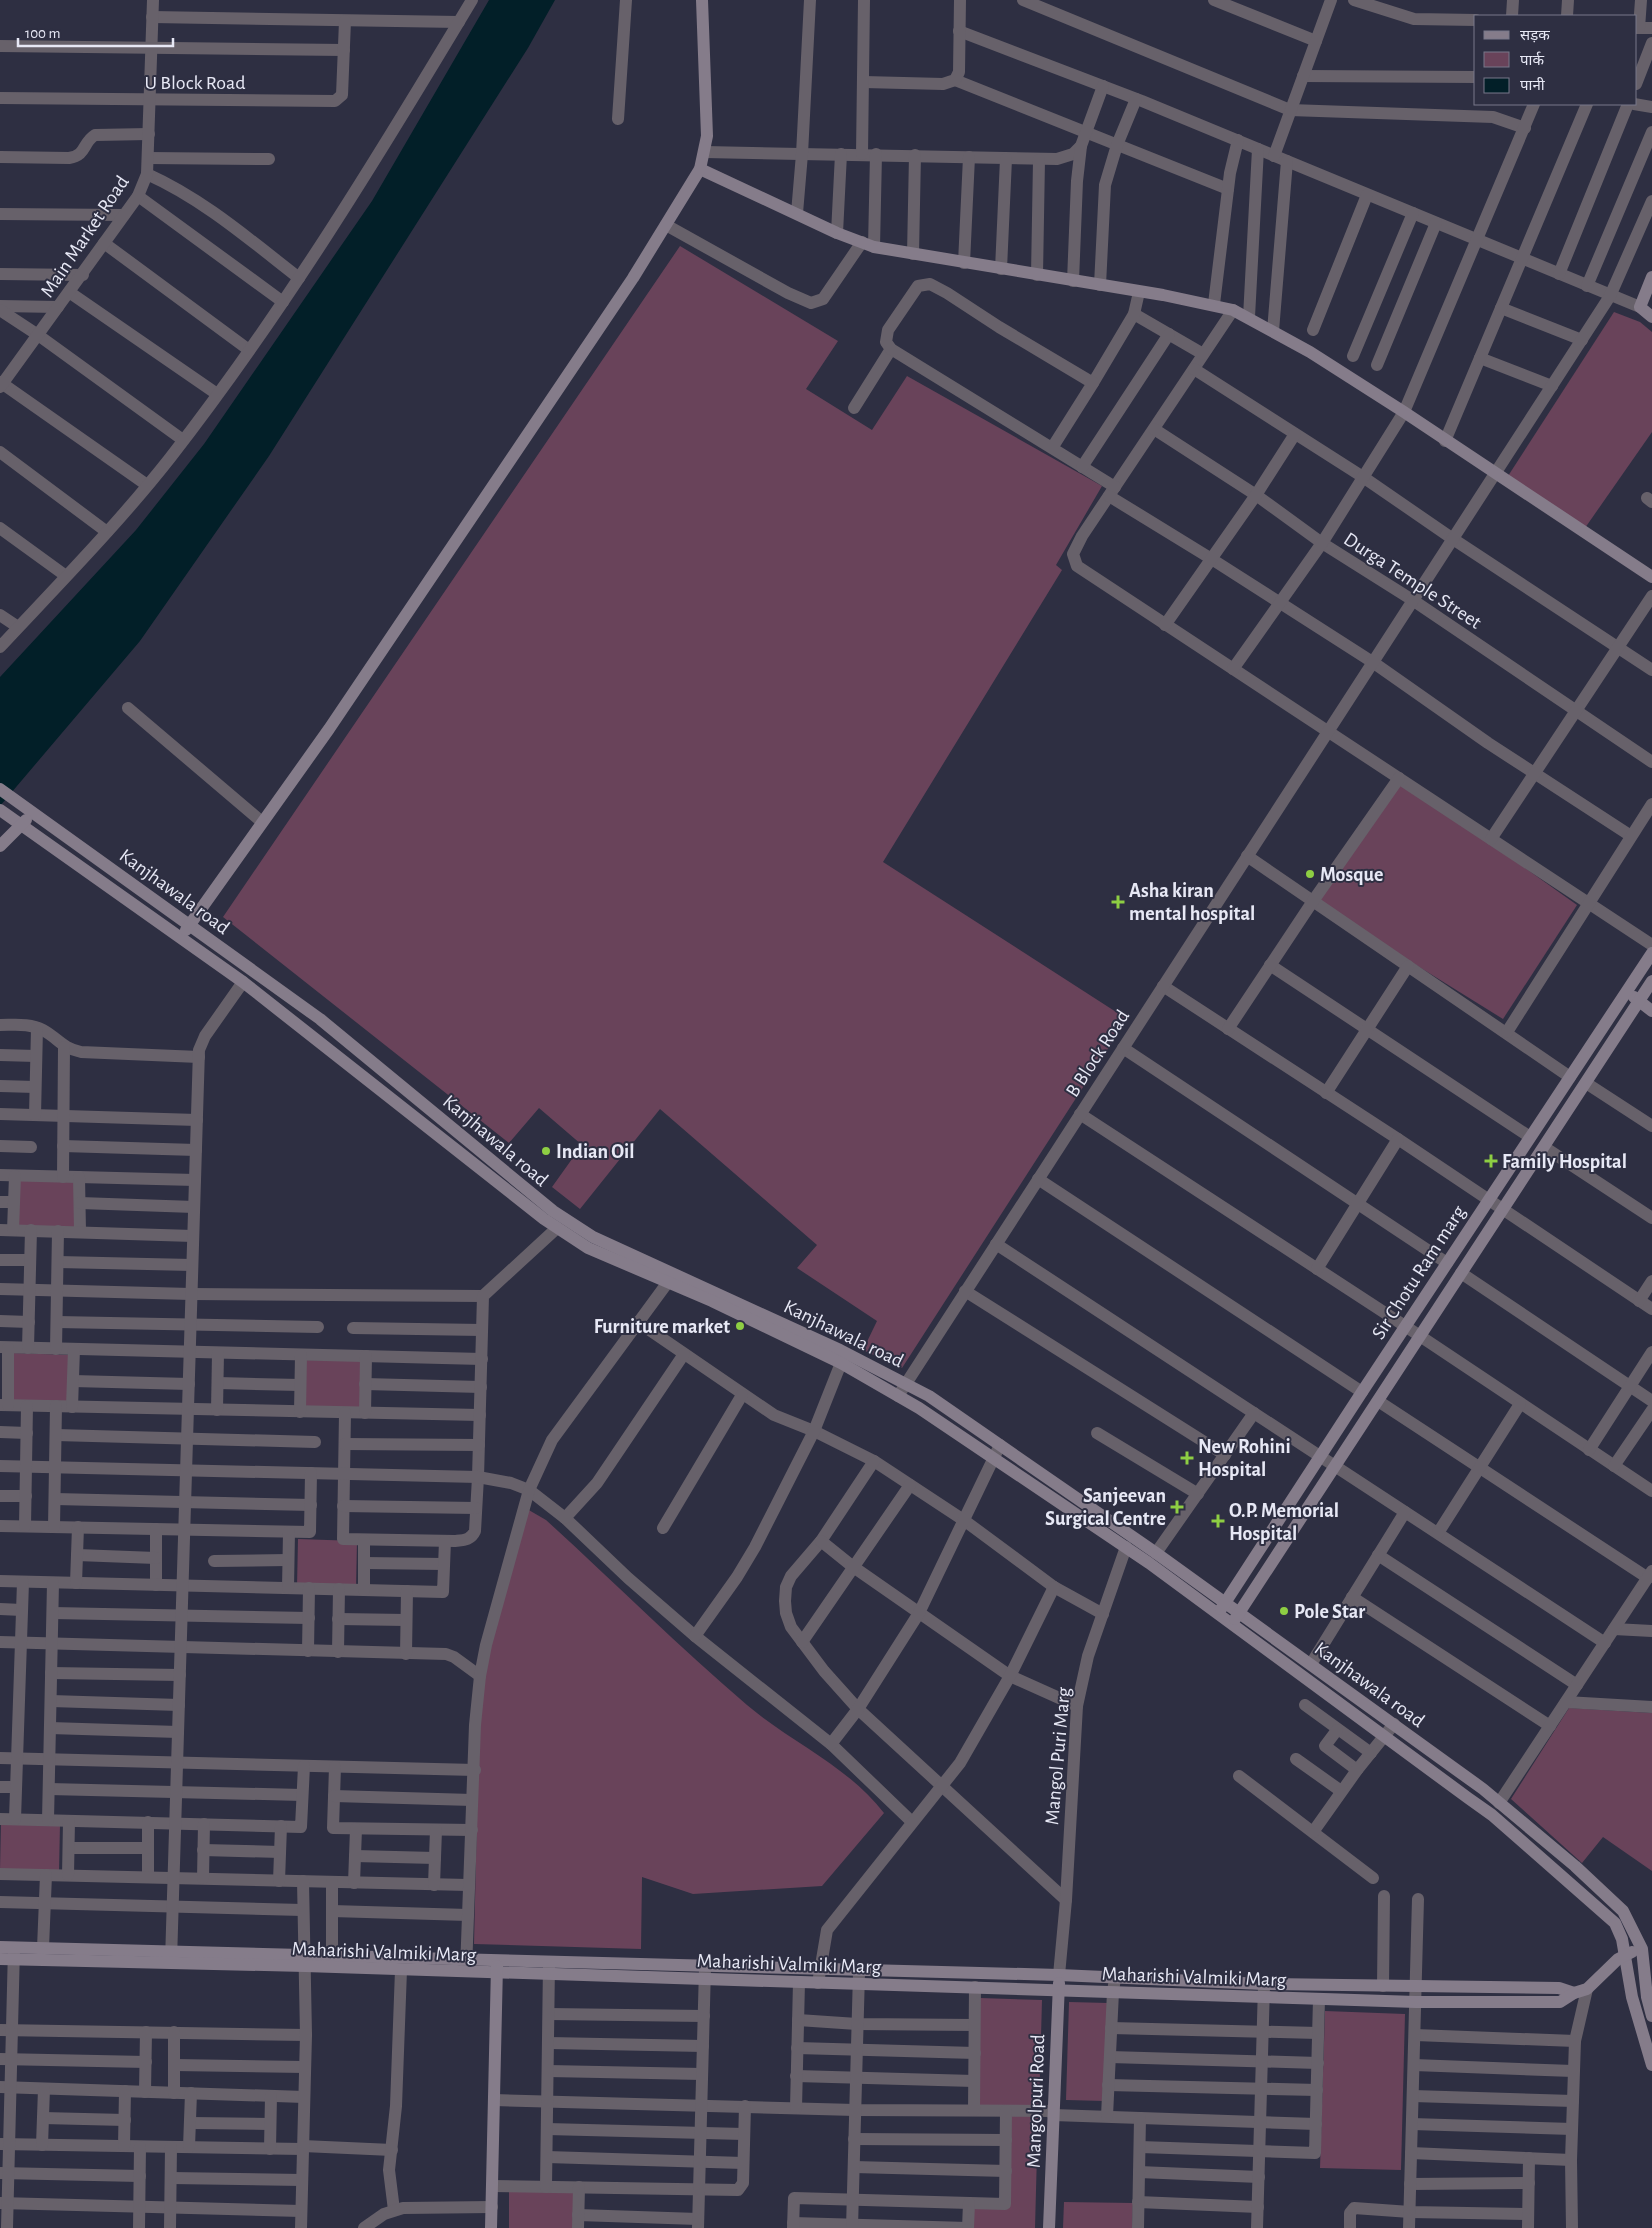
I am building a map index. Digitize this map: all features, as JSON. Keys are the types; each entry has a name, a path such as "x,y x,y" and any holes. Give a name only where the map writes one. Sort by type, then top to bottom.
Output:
{"street":[{"name":"Main Market Road","path":"1,384 138,196 147,174 152,0"},
{"path":"0,646 107,532 183,440 217,394 283,302 360,185 472,0"},
{"path":"618,119 626,0"},
{"path":"180,938 329,729 618,301 700,169 707,136 702,0"},
{"path":"797,213 810,0"},
{"path":"862,154 864,0"},
{"path":"955,80 959,72 960,0"},
{"path":"1024,0 1290,110 1493,117 1524,128"},
{"path":"1214,0 1316,41"},
{"path":"1274,156 1332,0"},
{"path":"1354,0 1373,3 1414,19 1474,20"},
{"path":"1512,15 1513,0"},
{"path":"1567,15 1568,0"},
{"path":"1642,0 1642,28"},
{"path":"152,17 459,22"},
{"name":"U Block Road","path":"0,98 335,101 342,95 345,21"},
{"path":"959,31 1238,140 1640,307 1652,317"},
{"path":"1637,81 1652,43"},
{"path":"0,46 344,50"},
{"path":"1303,76 1474,77"},
{"path":"864,82 943,84 955,80 1228,189"},
{"path":"1073,281 1077,181 1081,146 1103,86"},
{"path":"1100,285 1105,185 1116,145 1136,99"},
{"path":"1637,104 1652,107"},
{"path":"1493,117 1496,105"},
{"path":"1233,669 1322,543 1404,412 1534,105"},
{"path":"1446,441 1587,105"},
{"path":"1559,274 1628,105"},
{"path":"1586,286 1652,132"},
{"path":"0,156 77,157 82,153 89,138 95,134 149,134"},
{"path":"1214,304 1228,189 1238,140"},
{"path":"705,152 876,154 1039,160 1065,157 1073,154 1081,146"},
{"path":"1249,317 1258,149"},
{"path":"838,233 841,154"},
{"path":"874,247 876,154"},
{"path":"913,254 915,155"},
{"path":"964,263 969,157"},
{"path":"148,158 269,159"},
{"path":"1001,269 1006,159"},
{"path":"1037,276 1039,160"},
{"path":"1273,331 1287,161"},
{"path":"700,169 838,233 874,247 1037,276 1214,304 1233,310 1273,331 1404,412 1652,577"},
{"path":"147,174 184,192 220,216 299,278"},
{"path":"1313,330 1367,194"},
{"path":"138,196 283,302"},
{"name":"B Block Road","path":"898,1396 1610,296 1652,201"},
{"path":"1353,356 1413,213"},
{"path":"0,214 124,215"},
{"path":"1377,365 1436,223"},
{"path":"666,225 788,293 810,303 823,299 862,242"},
{"path":"104,243 249,350"},
{"path":"0,274 82,275"},
{"path":"1640,307 1652,277"},
{"path":"1093,383 930,284 918,286 888,330 886,342 891,349 1082,466 1112,492 1279,604 1374,663 1534,773 1631,836"},
{"path":"69,292 217,394"},
{"path":"1052,448 1134,314 1139,292"},
{"path":"0,306 58,307"},
{"path":"1501,308 1582,340"},
{"path":"0,310 38,335 183,440"},
{"path":"1233,310 1082,536 1073,554 1074,560 1078,566 1165,625 1652,944"},
{"path":"1134,314 1203,354"},
{"path":"1082,466 1169,334"},
{"path":"854,408 891,349"},
{"path":"1480,358 1552,386"},
{"path":"1194,369 1363,477 1453,539 1652,670"},
{"path":"1,384 147,485"},
{"name":"Durga Temple Street","path":"1154,428 1256,495 1322,543 1414,601 1575,712 1652,762"},
{"path":"1165,625 1210,558 1256,495 1294,434"},
{"path":"0,452 107,532"},
{"path":"0,528 66,576"},
{"path":"1491,838 1652,596"},
{"path":"0,615 18,627"},
{"path":"128,708 262,822"},
{"path":"1228,1029 1313,901 1399,778"},
{"name":"Kanjhawala road","path":"0,789 320,1019 553,1211 593,1236 840,1350 929,1396 1156,1553 1222,1608 1385,1736 1492,1815 1612,1920 1619,1930 1632,1997 1652,2065"},
{"path":"1507,1032 1652,804"},
{"name":"Kanjhawala road","path":"1,811 243,982 489,1175 558,1228 588,1248 668,1282 841,1363 898,1396 1126,1547 1222,1608"},
{"path":"0,846 33,812"},
{"path":"1247,856 1570,1076"},
{"name":"Sir Chotu Ram marg","path":"1222,1608 1362,1392 1652,953"},
{"path":"1270,965 1530,1137"},
{"path":"1326,1093 1408,966"},
{"path":"1636,978 1651,987"},
{"path":"171,1957 199,1057 205,1036 243,982"},
{"path":"1163,986 1398,1139 1652,1309"},
{"name":"Sir Chotu Ram marg","path":"1235,1618 1639,1001 1651,987"},
{"path":"1627,991 1652,1011"},
{"path":"0,1025 29,1025 51,1035 64,1047 81,1052 199,1057"},
{"path":"35,1115 37,1028"},
{"path":"63,1176 64,1047"},
{"path":"1123,1048 1447,1263"},
{"path":"0,1055 36,1056"},
{"path":"1586,1083 1652,1126"},
{"path":"0,1086 35,1087"},
{"path":"0,1114 197,1120"},
{"path":"1080,1114 1406,1326 1420,1338 1652,1491"},
{"path":"1317,1269 1398,1139"},
{"path":"0,1146 31,1147"},
{"path":"63,1146 196,1150"},
{"path":"1544,1147 1652,1218"},
{"path":"489,1175 496,1164"},
{"path":"0,1175 195,1180"},
{"path":"15,1176 14,1202 6,1230 193,1236"},
{"path":"79,1177 80,1231"},
{"path":"1038,1179 1362,1392"},
{"path":"0,1202 14,1202"},
{"path":"80,1203 194,1207"},
{"path":"0,1289 191,1294 483,1296 558,1228"},
{"path":"28,1348 31,1230"},
{"path":"56,1349 58,1231"},
{"path":"996,1244 1207,1380 1254,1413 1605,1642"},
{"path":"0,1260 30,1260"},
{"path":"58,1262 192,1265"},
{"path":"1461,1273 1652,1401"},
{"path":"1639,1301 1652,1281"},
{"path":"466,1972 468,1885 475,1770 475,1725 480,1676 486,1645 529,1490 552,1440 668,1282"},
{"path":"965,1291 1225,1455"},
{"path":"345,1413 342,1539 445,1541 467,1540 472,1536 475,1531 478,1477 483,1296"},
{"path":"0,1322 29,1322"},
{"path":"57,1322 318,1327"},
{"path":"638,1322 742,1395 774,1415 814,1431 874,1461 965,1521 1054,1587 1103,1614"},
{"path":"353,1328 482,1330"},
{"path":"480,1415 4,1405 4,1348 482,1359"},
{"path":"72,1407 74,1349"},
{"path":"1589,1450 1652,1352"},
{"path":"217,1410 218,1353"},
{"path":"565,1518 597,1483 684,1354"},
{"path":"300,1412 301,1355"},
{"path":"365,1413 366,1356"},
{"path":"695,1636 737,1577 755,1547 814,1431 841,1363"},
{"path":"73,1381 189,1384"},
{"path":"218,1383 300,1386"},
{"path":"365,1384 481,1387"},
{"path":"663,1528 742,1395"},
{"path":"1378,1401 1650,1575 1499,1803"},
{"path":"1438,1534 1520,1404"},
{"path":"25,1526 27,1406"},
{"path":"54,1527 56,1406"},
{"path":"1614,1466 1652,1410"},
{"path":"1156,1553 1254,1413"},
{"path":"0,1432 27,1433"},
{"path":"1097,1433 1198,1494"},
{"path":"56,1435 315,1442"},
{"path":"345,1444 479,1446"},
{"path":"831,1744 858,1709 919,1613 1000,1445"},
{"path":"874,1461 820,1541 791,1576 786,1587 786,1613 791,1627 824,1671 858,1709 1066,1900"},
{"path":"0,1466 478,1477 511,1483 529,1490 565,1518 628,1578 695,1636 831,1744 912,1822"},
{"path":"0,1526 310,1532 311,1474"},
{"path":"802,1642 852,1566 910,1485"},
{"path":"0,1496 26,1496"},
{"path":"54,1498 311,1505"},
{"path":"343,1506 476,1508"},
{"path":"1311,1664 1405,1512"},
{"path":"76,1583 78,1527"},
{"path":"156,1529 156,1585"},
{"path":"288,1588 289,1532"},
{"path":"364,1540 364,1590"},
{"path":"0,1581 443,1592 445,1541"},
{"path":"820,1541 852,1566 1010,1676 1076,1706"},
{"name":"Mangol Puri Marg","path":"1059,1975 1066,1900 1076,1706 1088,1656 1126,1547"},
{"path":"77,1555 156,1558"},
{"path":"1378,1555 1577,1685"},
{"path":"214,1561 288,1560"},
{"path":"364,1563 444,1564"},
{"path":"15,1819 23,1582"},
{"path":"48,1820 53,1583"},
{"path":"818,1976 827,1930 960,1763 1010,1676 1054,1587"},
{"path":"308,1651 309,1588"},
{"path":"338,1652 339,1589"},
{"path":"406,1654 407,1591"},
{"path":"1352,1596 1550,1726"},
{"path":"0,1609 22,1610"},
{"path":"52,1613 309,1618"},
{"name":"Kanjhawala road","path":"1235,1618 1311,1664 1483,1789 1616,1903 1647,1952 1647,1997 1652,2016"},
{"path":"338,1619 406,1620"},
{"path":"1614,1629 1652,1631"},
{"path":"0,1642 446,1654 454,1657 480,1676"},
{"path":"51,1673 180,1675"},
{"path":"51,1701 179,1705"},
{"path":"1566,1702 1652,1707"},
{"path":"1305,1705 1371,1753"},
{"path":"1314,1832 1341,1791 1394,1724"},
{"path":"50,1728 178,1732"},
{"path":"1337,1730 1325,1746 1357,1770"},
{"path":"0,1758 475,1770"},
{"path":"1296,1759 1341,1791"},
{"path":"0,1819 301,1827 304,1766"},
{"path":"335,1767 333,1828 472,1830"},
{"path":"1239,1776 1373,1878"},
{"path":"0,1787 16,1787"},
{"path":"49,1789 302,1795"},
{"path":"334,1796 472,1800"},
{"path":"68,1875 69,1821"},
{"path":"148,1822 148,1877"},
{"path":"203,1878 204,1824"},
{"path":"279,1880 282,1826"},
{"path":"354,1883 356,1829"},
{"path":"434,1885 436,1830"},
{"path":"69,1848 148,1848"},
{"path":"203,1850 280,1852"},
{"path":"355,1856 435,1858"},
{"path":"0,1874 468,1885"},
{"path":"43,1948 46,1875"},
{"path":"301,2228 306,2034 302,1881"},
{"path":"332,1882 332,1962"},
{"path":"1384,1896 1384,1986"},
{"path":"1409,2228 1418,1899"},
{"path":"0,1902 302,1910"},
{"path":"332,1911 468,1915"},
{"name":"Maharishi Valmiki Marg","path":"0,1947 14,1953 332,1962 466,1959 549,1962 705,1973 798,1982 818,1976"},
{"name":"Maharishi Valmiki Marg","path":"0,1959 14,1953 43,1948 171,1957"},
{"path":"1625,1955 1647,1952"},
{"path":"7,2228 4,2203 6,2030 14,1953"},
{"name":"Maharishi Valmiki Marg","path":"859,1977 975,1987 1264,1998 1416,2002 1560,2002 1574,1993 1587,1989 1625,1955"},
{"path":"491,2228 497,1960"},
{"name":"Maharishi Valmiki Marg","path":"332,1962 401,1970 550,1975 705,1973 859,1977 1059,1975 1264,1984 1559,1988 1574,1993"},
{"path":"546,2187 550,2014 549,1962"},
{"path":"394,2210 389,2182 396,2106 401,1970"},
{"path":"578,2215 698,2223 705,1973"},
{"name":"Mangolpuri Road","path":"1049,2228 1059,1975"},
{"path":"852,2227 859,1977"},
{"path":"1107,2116 1113,1992 1116,1978"},
{"path":"796,2108 798,1982"},
{"path":"1257,2228 1264,1984"},
{"path":"1356,1985 1356,2000"},
{"path":"974,2110 975,1987"},
{"path":"1572,2228 1571,2160 1574,2041 1587,1989"},
{"path":"1140,2147 1315,2153 1319,1999"},
{"path":"550,2014 704,2016"},
{"path":"798,2020 857,2024 974,2025"},
{"path":"1111,2028 1318,2033"},
{"path":"6,2030 306,2034"},
{"path":"145,2092 146,2032"},
{"path":"174,2032 174,2093"},
{"path":"1415,2035 1574,2041"},
{"path":"549,2043 703,2046"},
{"path":"797,2048 975,2053"},
{"path":"1110,2057 1318,2063"},
{"path":"6,2059 146,2062"},
{"path":"174,2065 305,2067"},
{"path":"1414,2066 1574,2071"},
{"path":"548,2071 702,2074"},
{"path":"796,2076 974,2080"},
{"path":"1108,2085 1317,2090"},
{"path":"5,2088 304,2096"},
{"path":"42,2145 44,2089"},
{"path":"124,2146 125,2091"},
{"path":"190,2147 191,2093"},
{"path":"270,2149 271,2096"},
{"path":"1413,2096 1573,2101"},
{"path":"494,2100 701,2104 855,2110 974,2110 1316,2124"},
{"path":"492,2186 738,2190 743,2183 745,2106"},
{"path":"969,2203 968,2228 793,2226 794,2198 1005,2204 1006,2111"},
{"path":"43,2118 125,2120"},
{"path":"1138,2228 1140,2118"},
{"path":"190,2123 270,2124"},
{"path":"1412,2124 1572,2129"},
{"path":"548,2129 744,2134"},
{"path":"854,2139 1006,2140"},
{"path":"4,2144 392,2150"},
{"path":"139,2228 140,2146"},
{"path":"170,2228 172,2147"},
{"path":"1411,2153 1571,2160"},
{"path":"547,2157 743,2163"},
{"path":"1528,2228 1529,2158"},
{"path":"854,2167 1006,2171"},
{"path":"1139,2172 1259,2178"},
{"path":"4,2173 140,2176"},
{"path":"171,2178 302,2180"},
{"path":"1410,2184 1529,2183"},
{"path":"578,2228 579,2188"},
{"path":"1138,2202 1258,2207"},
{"path":"4,2203 301,2211"},
{"path":"364,2228 394,2210 415,2206 492,2206"},
{"path":"1350,2228 1350,2213 1354,2208 1410,2212 1528,2214"}],"green space":[{"path":"680,246 838,341 806,389 872,430 907,376 1102,486 1056,565 1062,570 883,862 1127,1019 902,1368 863,1350 877,1321 797,1268 817,1245 660,1109 580,1209 552,1187 582,1145 539,1108 509,1143 223,917"},
{"path":"1614,312 1640,322 1652,332 1652,432 1585,528 1508,476"},
{"path":"1399,778 1577,905 1503,1019 1313,901"},
{"path":"17,1178 76,1180 75,1227 16,1226"},
{"path":"12,1353 71,1355 70,1402 11,1401"},
{"path":"304,1360 363,1361 362,1409 303,1408"},
{"path":"527,1509 546,1520 747,1705 764,1719 837,1768 870,1796 884,1813 822,1886 693,1894 642,1877 641,1949 474,1944 480,1688"},
{"path":"298,1539 357,1541 356,1588 297,1587"},
{"path":"1569,1708 1652,1713 1652,1871 1603,1837 1582,1863 1511,1799"},
{"path":"1,1822 60,1824 59,1872 0,1870"},
{"path":"980,1998 1042,2000 1039,2109 977,2107"},
{"path":"1069,2002 1108,2003 1105,2101 1066,2100"},
{"path":"1325,2011 1405,2014 1401,2170 1320,2168"},
{"path":"1011,2115 1038,2116 1035,2228 972,2228 973,2199 1008,2200"},
{"path":"509,2192 573,2192 573,2228 509,2228"},
{"path":"1064,2202 1133,2203 1132,2228 1063,2228"}],"water":[{"path":"489,0 555,0 528,48 269,456 140,641 0,806 0,677 136,530 204,444 372,201"}],"place":[{"name":"Mosque","path":"1310,874"},
{"name":"Asha kiran mental hospital","path":"1118,902"},
{"name":"Indian Oil","path":"546,1151"},
{"name":"Family Hospital","path":"1491,1161"},
{"name":"Furniture market","path":"740,1326"},
{"name":"New Rohini Hospital","path":"1187,1458"},
{"name":"Sanjeevan Surgical Centre","path":"1177,1507"},
{"name":"O.P. Memorial Hospital","path":"1218,1521"},
{"name":"Pole Star","path":"1284,1611"}]}
